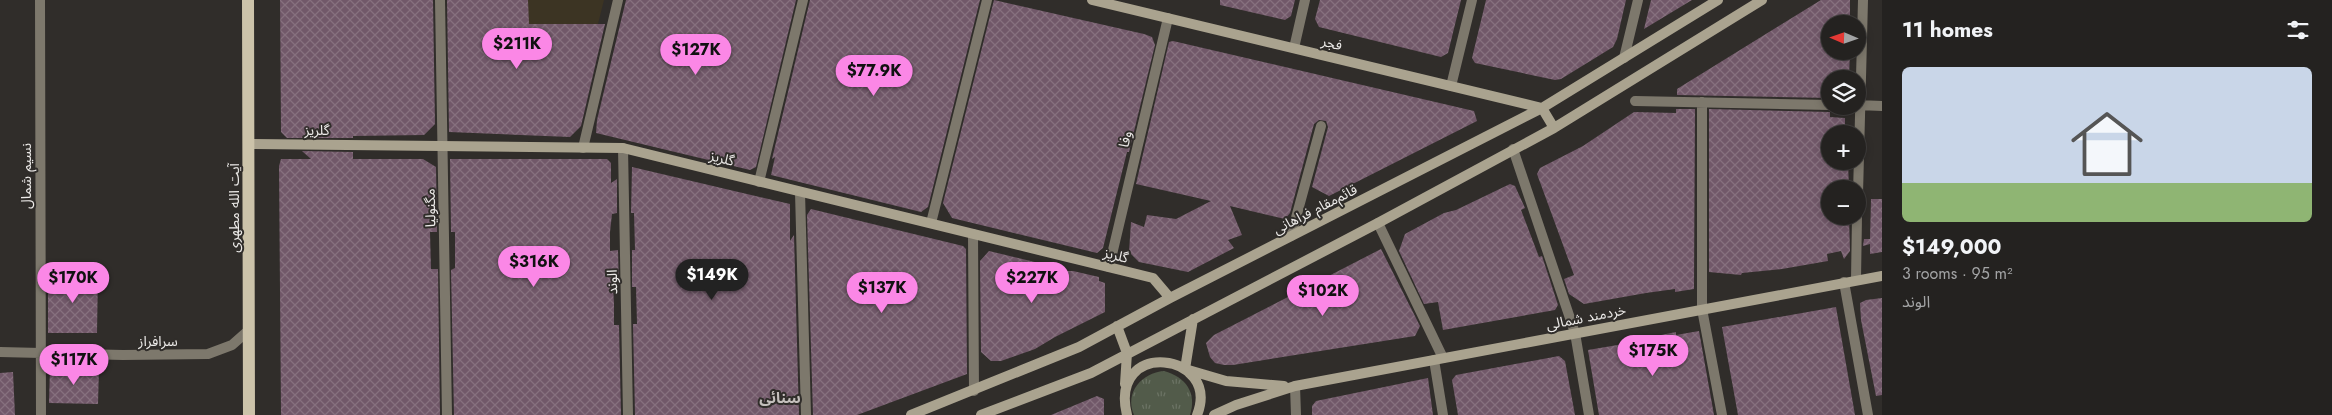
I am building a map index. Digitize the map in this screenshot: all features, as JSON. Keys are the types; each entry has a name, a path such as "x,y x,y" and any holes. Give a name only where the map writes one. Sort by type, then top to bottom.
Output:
{"main road":[{"name":"آیت الله مطهری","path":"248,0 249,415"}],"street":[{"name":"نسیم شمال","path":"40,0 41,415"},
{"name":"مگنولیا","path":"440,0 447,415"},
{"path":"583,148 618,0"},
{"path":"759,182 803,0"},
{"path":"930,224 987,0"},
{"name":"فجر","path":"1094,0 1542,108"},
{"path":"1294,48 1305,0"},
{"path":"1452,86 1472,0"},
{"path":"1624,58 1638,0"},
{"name":"قائم‌مقام فراهانی","path":"911,415 1079,347 1170,298 1542,108 1718,0"},
{"path":"981,415 1091,373 1378,223 1554,128 1762,0"},
{"path":"1860,70 1863,0"},
{"name":"وفا","path":"1109,267 1168,18"},
{"path":"1635,101 1821,105"},
{"path":"1702,102 1702,309 1722,415"},
{"path":"1866,105 1882,106"},
{"path":"1542,108 1554,128"},
{"path":"1858,115 1858,180"},
{"path":"1291,236 1321,126"},
{"name":"گلریز","path":"249,144 623,148 1153,278 1170,298"},
{"name":"الوند","path":"623,148 628,415"},
{"path":"1513,149 1575,333 1589,415"},
{"path":"800,192 806,415"},
{"path":"1378,223 1438,359 1443,415"},
{"path":"1856,280 1857,225"},
{"path":"973,234 974,391"},
{"name":"خردمند شمالی","path":"1214,415 1236,405 1296,386 1882,276"},
{"path":"1844,282 1868,415"},
{"path":"1193,319 1185,369 1198,387 1200,398 1197,415"},
{"path":"1117,326 1128,353 1124,403 1125,415"},
{"name":"سرافراز","path":"0,352 123,355 208,354 232,345 249,330"},
{"name":"خردمند شمالی","path":"1125,390 1136,372 1150,364 1166,362 1226,381 1268,386 1296,386"},
{"path":"1296,386 1296,415"}],"shaded area":[{"path":"528,0 604,0 598,24 528,24"}],"green space":[{"path":"1164,371 1178,377 1188,387 1192,400 1190,415 1134,415 1131,399 1137,385 1149,375"}],"building":[{"path":"280,0 433,0 435,124 424,135 287,138 281,132"},
{"path":"447,0 528,0 529,24 605,24 581,126 570,137 449,132"},
{"path":"626,0 796,0 756,167 750,170 596,133 597,120"},
{"path":"810,0 980,0 928,207 921,212 771,175 775,157 772,159"},
{"path":"994,0 1152,37 1155,45 1129,152 1127,152 1103,248 1097,253 952,218 943,203"},
{"path":"1220,0 1295,0 1291,16 1285,20 1220,5"},
{"path":"1320,0 1461,0 1448,53 1441,57 1319,27 1315,19"},
{"path":"1486,0 1626,0 1617,39 1613,47 1561,79 1555,80 1475,63 1472,58"},
{"path":"1651,0 1692,0 1644,29"},
{"path":"1821,0 1850,0 1850,15 1821,15 1821,60 1850,60 1849,70 1821,70 1821,98 1677,95 1677,89"},
{"path":"1173,41 1474,111 1477,121 1329,196 1312,187 1328,127 1326,121 1319,120 1314,124 1290,213 1285,219 1230,206 1242,235 1228,240 1234,248 1188,272 1139,262 1129,252 1131,222 1144,227 1147,215 1176,219 1211,201 1136,184 1169,42"},
{"path":"1676,109 1695,109 1694,289 1675,292 1675,289 1584,304 1569,294 1564,279 1574,275 1537,174 1540,168 1583,146 1634,112 1676,113"},
{"path":"1709,109 1821,112 1821,115 1845,118 1845,125 1821,125 1821,170 1848,170 1849,180 1821,180 1821,225 1849,225 1850,251 1844,259 1841,251 1827,254 1828,261 1782,269 1742,273 1741,275 1709,272"},
{"path":"302,151 353,152 353,159 423,159 436,167 437,232 430,232 431,269 438,269 440,415 281,415 279,166 281,159 311,159"},
{"path":"450,159 607,159 611,163 611,183 617,179 617,213 612,214 610,251 618,250 619,287 613,288 614,325 619,325 621,415 454,415 451,270 455,268 455,232 451,232"},
{"path":"632,167 790,204 790,241 794,235 799,415 635,415 633,324 637,324 636,287 632,287 632,250 635,250 634,213 631,213"},
{"path":"1510,184 1515,186 1525,208 1521,210 1539,257 1542,256 1558,305 1555,310 1443,330 1438,302 1424,304 1399,251 1405,234 1444,213 1456,210"},
{"path":"1871,199 1882,199 1882,252 1870,254 1870,244 1863,246 1864,239 1870,239"},
{"path":"811,209 963,246 966,249 967,374 857,415 813,415 807,215"},
{"path":"1381,249 1420,326 1415,336 1233,365 1215,363 1210,357 1206,343 1214,335"},
{"path":"989,251 1061,268 1061,271 1073,271 1099,277 1099,281 1105,283 1105,312 1035,349 1001,361 991,361 981,352 980,261"},
{"path":"98,274 97,333 48,333 48,275"},
{"path":"1882,298 1882,395 1876,396 1861,320 1860,303 1866,300"},
{"path":"1836,307 1855,415 1738,415 1722,327"},
{"path":"1699,331 1714,415 1599,415 1588,350 1647,340 1646,338 1676,332 1676,335"},
{"path":"1559,356 1565,361 1575,415 1458,415 1452,380 1456,375"},
{"path":"50,367 99,368 98,404 49,403"},
{"path":"13,372 15,415 0,415 0,373"},
{"path":"1428,378 1433,415 1312,415 1312,406 1316,401"},
{"path":"1097,396 1104,399 1104,415 1051,415"}],"district":[{"name":"سنائی","path":"780,398"}]}
